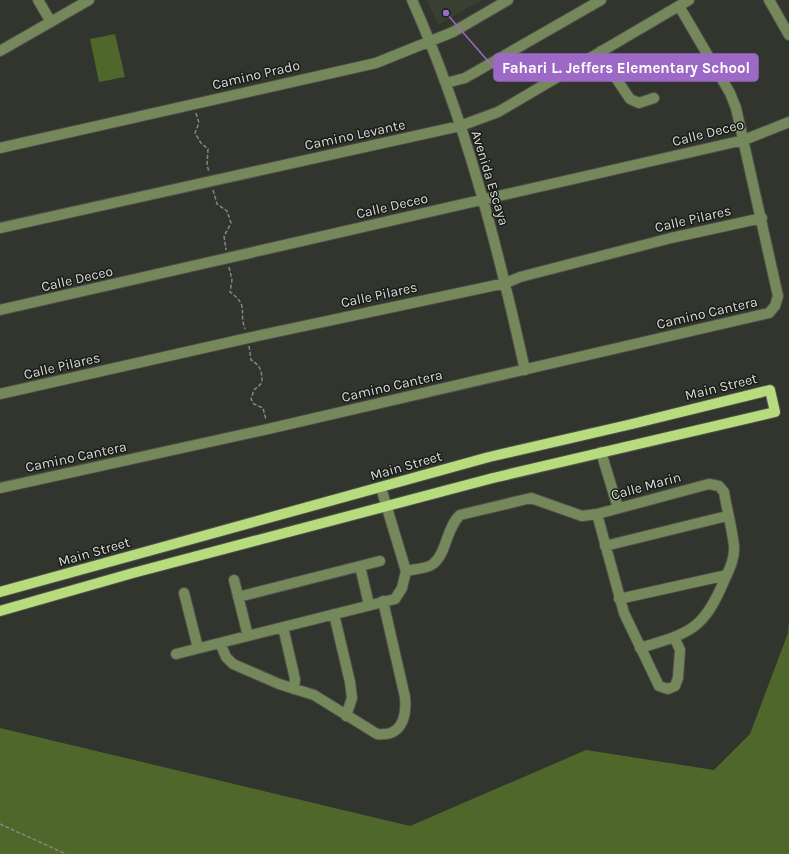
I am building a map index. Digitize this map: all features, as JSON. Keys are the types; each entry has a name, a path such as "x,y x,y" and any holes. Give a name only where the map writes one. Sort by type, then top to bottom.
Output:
{"main road":[{"name":"Main Street","path":"0,592 489,457 770,390 775,412 493,478 133,573 0,611"}],"street":[{"path":"38,0 51,22"},
{"path":"0,49 51,22 88,0"},
{"name":"Avenida Escaya","path":"412,0 446,83 484,199 506,283 525,370"},
{"name":"Camino Prado","path":"0,148 376,62 453,32 508,0"},
{"path":"446,83 465,78 602,0"},
{"name":"Camino Levante","path":"0,228 460,126 498,112 689,0"},
{"path":"770,0 789,35"},
{"path":"679,6 730,93 736,108 762,218"},
{"path":"601,51 607,65 630,99 639,103 654,98"},
{"name":"Calle Deceo","path":"0,310 744,140 789,122"},
{"name":"Calle Pilares","path":"0,394 248,338 506,283 520,277 671,238 762,218"},
{"name":"Camino Cantera","path":"0,488 268,429 769,313 775,306 778,296 762,218"},
{"path":"601,452 618,508"},
{"name":"Calle Marin","path":"406,571 432,565 439,557 453,522 460,515 531,498 582,516 597,514 709,484 719,486 724,492 727,516"},
{"path":"176,654 395,599 402,588 406,571 381,488"},
{"path":"597,514 619,600 640,648 659,686 668,689 675,686 678,678 680,650 674,637"},
{"path":"605,546 727,516 734,546 734,558 711,609 695,627 685,634 640,648"},
{"path":"238,597 380,561"},
{"path":"360,566 369,605"},
{"path":"619,600 727,575"},
{"path":"234,580 248,636"},
{"path":"184,593 198,648"},
{"path":"220,643 226,657 233,664 294,689 314,695 377,734 386,735 394,732 403,721 406,711 405,697 383,601"},
{"path":"334,614 350,682 352,698 346,716"},
{"path":"283,627 296,679 294,689"}],"path":[{"path":"193,104 199,123 195,132 201,143 208,149 207,165 217,204 226,212 231,223 224,236 224,244 232,280 230,292 239,299 244,308 242,321 248,338 251,360 258,364 262,370 262,383 254,390 251,399 254,404 263,408 268,429"},
{"path":"0,824 66,854"}],"shaded area":[{"path":"427,0 482,0 438,25"}],"green space":[{"path":"115,34 125,77 99,82 90,39"},
{"path":"789,619 789,854 0,854 0,728 410,826 586,750 714,770 750,734 788,633"}],"place":[{"name":"Fahari L. Jeffers Elementary School","path":"446,13"}]}
